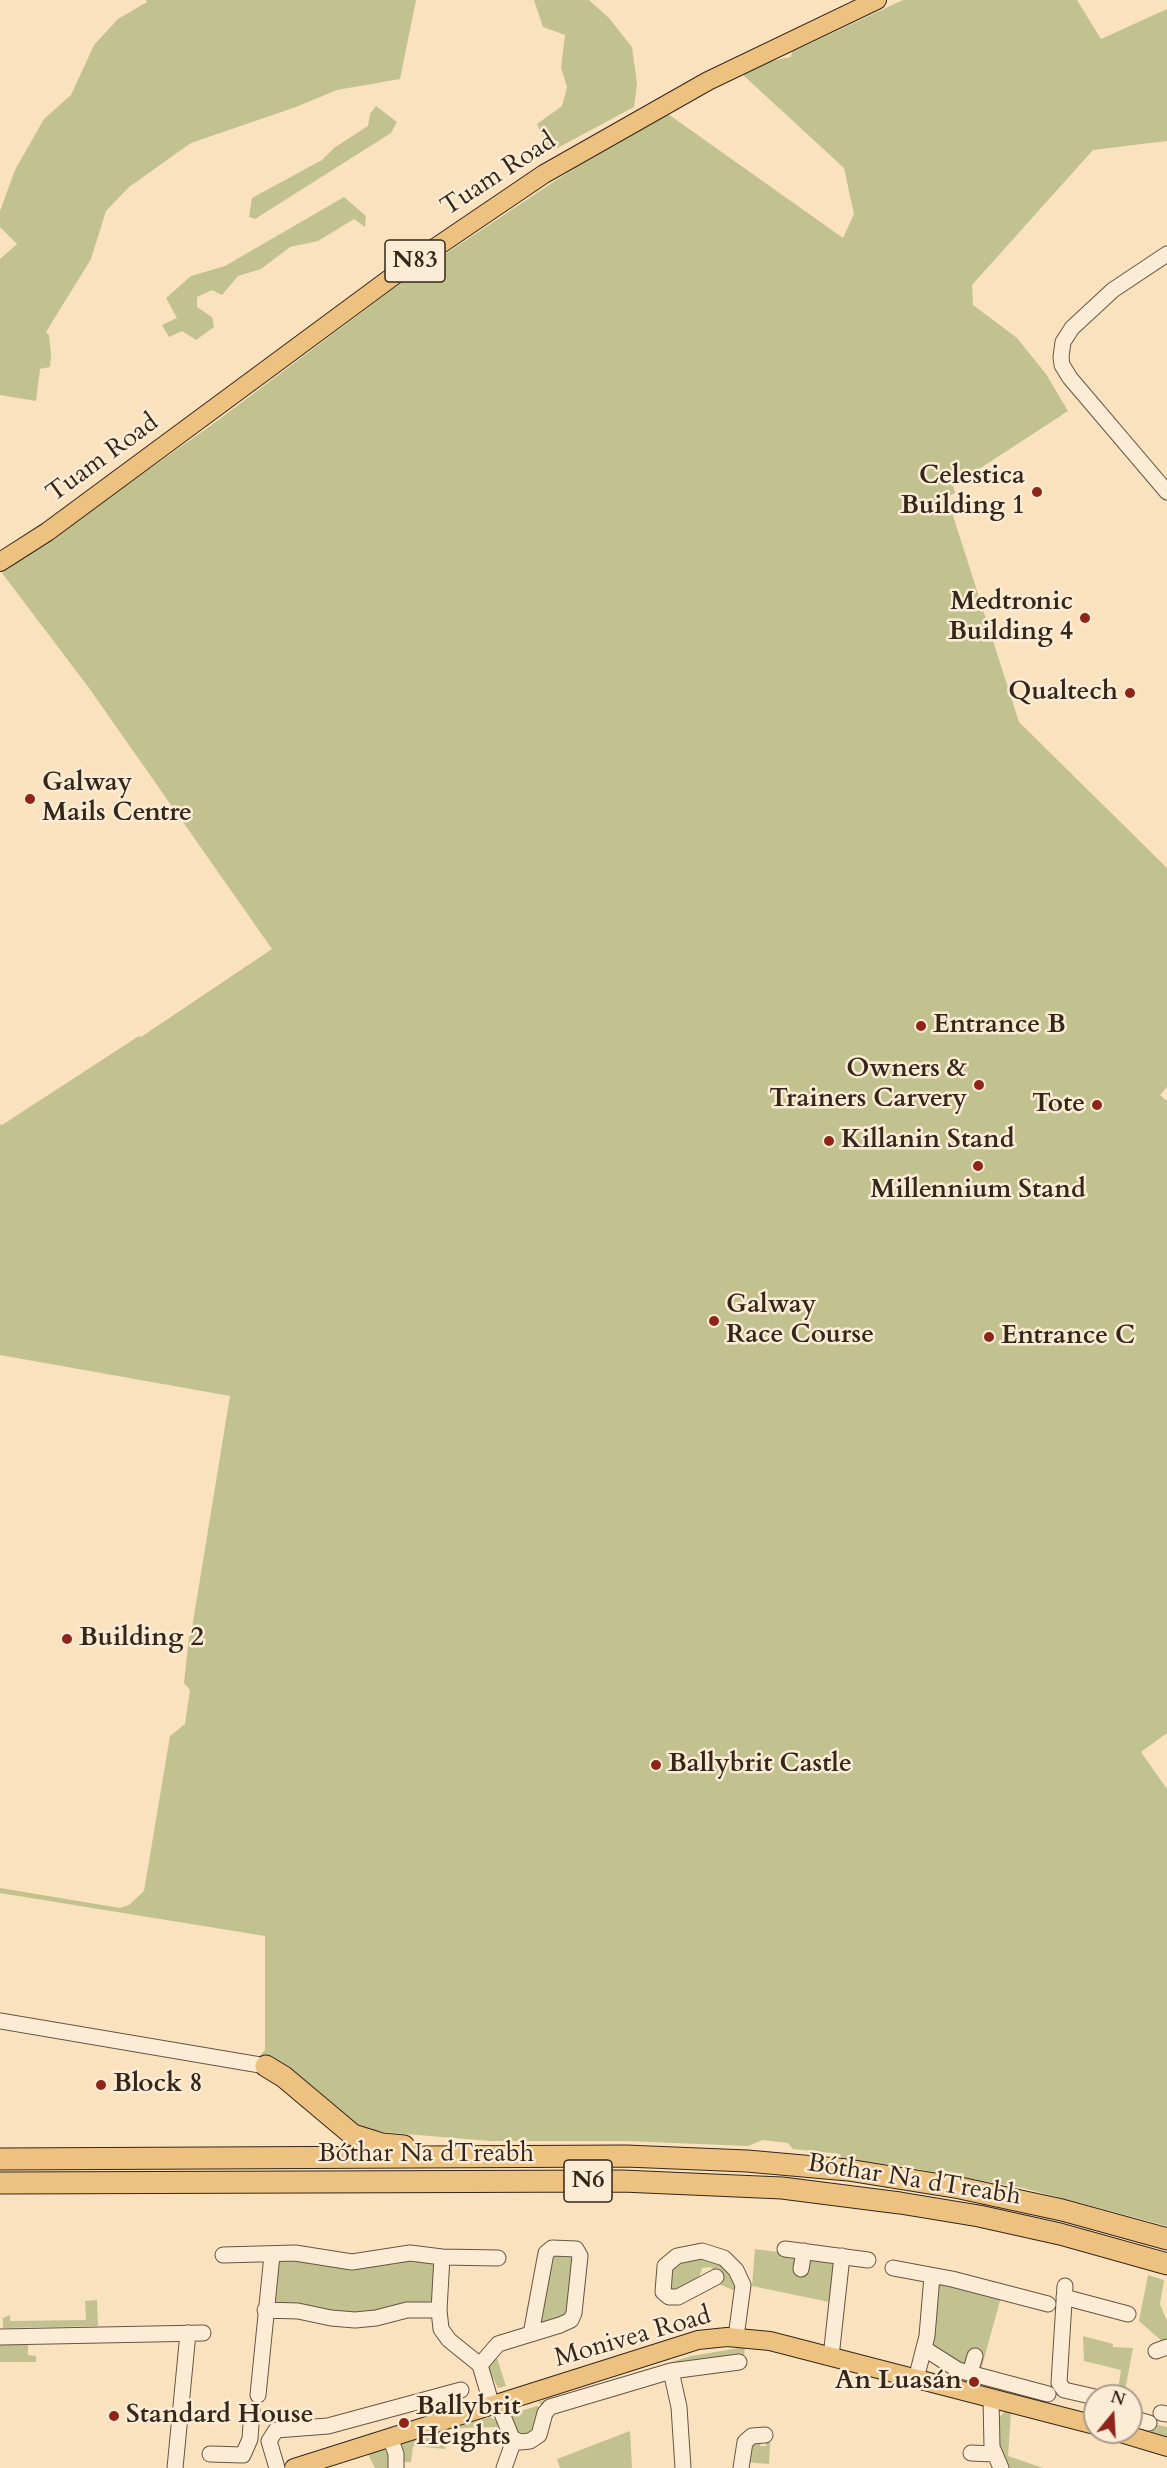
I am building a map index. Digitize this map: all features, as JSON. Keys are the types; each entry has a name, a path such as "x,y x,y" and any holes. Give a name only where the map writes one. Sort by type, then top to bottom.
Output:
{"highway":[{"path":"266,2066 284,2077 340,2126 366,2141 382,2144 465,2148 500,2157"},
{"name":"Bóthar Na dTreabh","path":"0,2160 690,2158 848,2170 995,2195 1079,2214 1167,2239"},
{"name":"Bóthar Na dTreabh","path":"0,2183 622,2181 782,2188 891,2201 979,2216 1060,2234 1167,2264"}],"main road":[{"name":"Tuam Road","path":"0,562 47,532 392,277 535,180 708,81 877,0"},
{"name":"Monivea Road","path":"294,2468 698,2340 736,2337 770,2341 1083,2422"},
{"path":"1143,2432 1167,2447"}],"street":[{"path":"1167,254 1113,290 1072,327 1063,342 1061,357 1062,365 1070,378 1167,492"},
{"path":"0,2021 266,2066"},
{"path":"480,2365 498,2344 531,2334 568,2322 573,2318 580,2256 576,2249 552,2248 546,2253 531,2334"},
{"path":"785,2249 868,2260"},
{"path":"716,2277 678,2297 669,2297 663,2292 666,2266 676,2256 702,2251 724,2259 736,2270 743,2285 736,2337"},
{"path":"801,2269 804,2251"},
{"path":"223,2255 295,2253 352,2262 410,2253 442,2257 498,2258"},
{"path":"258,2395 272,2255"},
{"path":"831,2356 842,2256"},
{"path":"442,2257 440,2326 446,2337 480,2365 495,2405 514,2440 504,2468"},
{"path":"893,2268 952,2279 1048,2304"},
{"path":"916,2379 925,2349 932,2276"},
{"path":"1083,2394 1064,2390 1059,2383 1065,2291 1128,2314"},
{"path":"265,2310 298,2311 355,2320 376,2318 407,2310 439,2310"},
{"path":"0,2337 195,2333 175,2468"},
{"path":"925,2349 954,2368 1048,2394"},
{"path":"970,2373 975,2356"},
{"path":"514,2440 526,2442 536,2439 542,2430 545,2413 550,2407 671,2371 740,2362"},
{"path":"671,2371 679,2407 683,2468"},
{"path":"250,2433 272,2435 284,2427 328,2426 461,2390"},
{"path":"971,2453 998,2461 991,2398"},
{"path":"210,2454 243,2455 250,2433 252,2410"},
{"path":"272,2435 270,2450 277,2468"},
{"path":"741,2468 745,2442 752,2436 765,2435"},
{"path":"390,2438 396,2454 396,2468"}],"green space":[{"path":"146,0 416,0 400,79 337,90 296,107 191,143 129,187 106,211 91,259 46,332 49,335 50,367 40,369 36,401 0,395 0,259 17,244 0,227 0,211 15,170 44,119 71,95 94,45 118,19 147,2"},
{"path":"534,0 589,0 609,18 632,47 637,84 634,107 550,152 537,124 562,106 567,87 561,68 565,35 543,27"},
{"name":"Galway Race Course","path":"903,0 1077,0 1101,39 1167,9 1167,141 1093,150 972,285 973,305 1017,338 1046,374 1068,411 953,486 955,493 947,497 1019,722 1167,868 1167,1087 1160,1095 1167,1101 1167,1733 1141,1752 1167,1789 1167,2226 1023,2188 901,2166 842,2159 840,2154 793,2149 788,2143 763,2140 748,2146 625,2141 490,2141 370,2131 352,2121 292,2074 260,2056 265,2050 265,1936 0,1893 0,1888 120,1908 129,1905 144,1891 170,1736 185,1724 190,1690 184,1683 189,1637 230,1396 0,1355 0,1124 2,1125 139,1036 141,1037 272,949 89,688 2,573 213,424 394,288 576,167 668,114 843,238 854,214 844,168 743,75 767,62 791,57 792,52"},
{"path":"376,106 397,122 391,133 255,219 249,217 252,198 322,160 334,148 368,126 370,114"},
{"path":"344,197 366,216 365,227 354,219 318,241 290,247 261,269 238,276 222,295 212,290 197,297 197,307 212,317 214,327 196,340 182,331 169,337 162,325 177,318 166,298 191,276 225,266"},
{"path":"755,2249 794,2254 809,2260 829,2259 836,2264 834,2303 752,2286"},
{"path":"574,2253 570,2312 545,2325 540,2323 549,2255"},
{"path":"700,2256 726,2265 738,2292 719,2284 716,2271 710,2267 702,2268 700,2275 689,2286 670,2291 670,2267"},
{"path":"398,2258 434,2261 432,2303 353,2315 275,2304 278,2260"},
{"path":"1148,2275 1164,2280 1160,2304 1167,2321 1167,2342 1164,2343 1139,2321"},
{"path":"939,2284 1001,2297 981,2370 961,2366 933,2344"},
{"path":"97,2300 98,2326 3,2328 3,2318 10,2315 10,2321 86,2320 85,2301"},
{"path":"1083,2336 1113,2344 1113,2347 1133,2348 1126,2384 1119,2384 1121,2370 1084,2361"},
{"path":"44,2343 28,2345 28,2355 36,2356 36,2362 0,2362 0,2344"},
{"path":"745,2347 744,2357 544,2406 538,2402 691,2356"},
{"path":"496,2355 506,2386 498,2388 488,2368"},
{"path":"537,2406 541,2408 537,2430 518,2437 510,2420 510,2414"},
{"path":"1006,2410 1011,2411 1008,2456 1043,2468 1007,2468 997,2442 999,2418"},
{"path":"490,2417 497,2421 499,2427 454,2428"},
{"path":"1154,2424 1167,2427 1167,2438 1151,2433"},
{"path":"447,2430 445,2449 413,2446 411,2462 402,2462 401,2444"},
{"path":"630,2431 632,2468 560,2468 557,2459"},
{"path":"767,2431 771,2432 769,2464 744,2462 746,2447 760,2440 760,2446 766,2446"},
{"path":"384,2449 390,2457 393,2468 375,2468 368,2454"}],"place":[{"name":"Celestica Building 1","path":"1037,492"},
{"name":"Medtronic Building 4","path":"1085,618"},
{"name":"Qualtech","path":"1130,693"},
{"name":"Galway Mails Centre","path":"30,799"},
{"name":"Entrance B","path":"921,1026"},
{"name":"Owners & Trainers Carvery","path":"979,1085"},
{"name":"Tote","path":"1097,1105"},
{"name":"Killanin Stand","path":"829,1141"},
{"name":"Millennium Stand","path":"978,1166"},
{"name":"Galway Race Course","path":"714,1321"},
{"name":"Entrance C","path":"989,1337"},
{"name":"Building 2","path":"67,1639"},
{"name":"Ballybrit Castle","path":"656,1765"},
{"name":"Block 8","path":"101,2085"},
{"name":"An Luasán","path":"974,2382"},
{"name":"Standard House","path":"114,2416"},
{"name":"Ballybrit Heights","path":"404,2423"}]}
